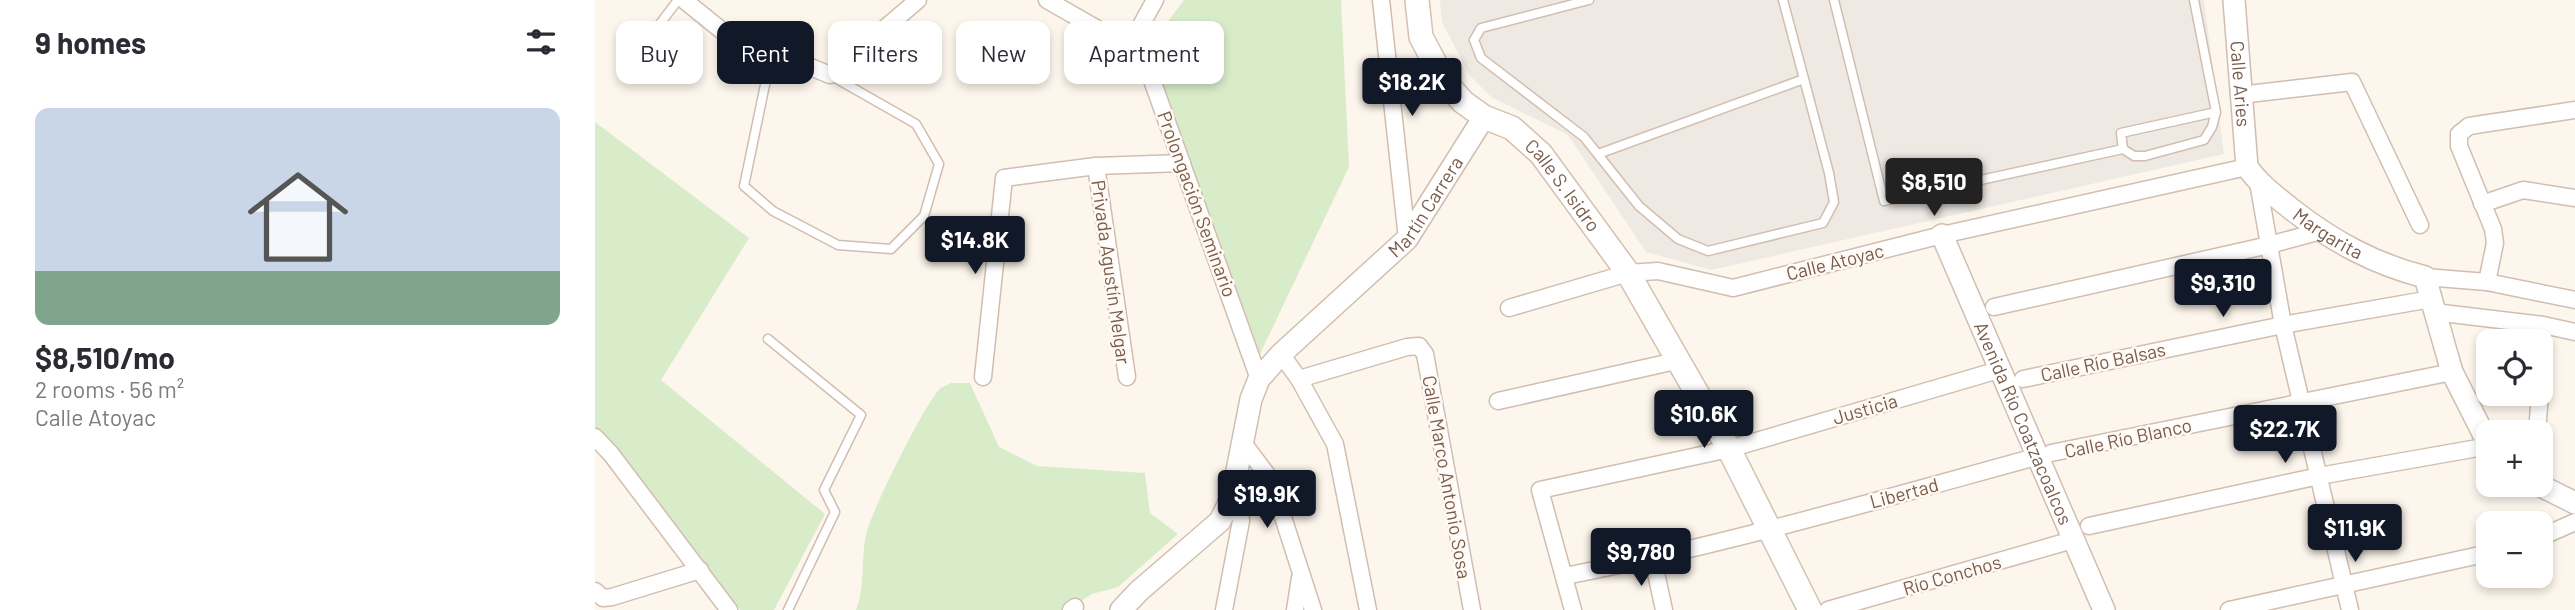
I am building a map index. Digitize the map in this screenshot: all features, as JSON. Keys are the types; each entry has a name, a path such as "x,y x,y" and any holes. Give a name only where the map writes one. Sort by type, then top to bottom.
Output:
{"main road":[{"path":"1417,0 1421,37 1445,82 1463,102 1484,117"},
{"name":"Calle S. Isidro","path":"1484,117 1512,128 1541,155 1628,274 1729,449 1810,610"}],"street":[{"path":"684,0 717,27"},
{"path":"894,21 919,0"},
{"name":"Prolongación Seminario","path":"1047,0 1072,6 1093,21"},
{"path":"1143,21 1155,0"},
{"path":"1381,0 1407,239"},
{"name":"Calle Aries","path":"2234,0 2240,94 2253,175"},
{"path":"2240,94 2352,82 2420,225"},
{"name":"Prolongación Seminario","path":"1153,84 1259,379"},
{"path":"2487,282 2495,243 2493,229 2459,146 2459,134 2469,126 2575,110"},
{"name":"Martín Carrera","path":"1259,379 1281,354 1407,239 1484,117"},
{"path":"983,377 1004,178 1096,166 1182,163"},
{"name":"Privada Agustín Melgar","path":"1096,166 1126,377"},
{"path":"2253,175 2283,325 2350,610"},
{"name":"Margarita","path":"2253,175 2321,231 2347,248 2394,269 2425,276"},
{"name":"Calle Atoyac","path":"1509,308 1628,274 1658,271 1733,288 1941,235 2253,175"},
{"path":"2482,204 2523,191 2575,198"},
{"path":"1994,307 2321,231"},
{"name":"Avenida Río Coatzacoalcos","path":"1941,235 2001,369 2082,533 2104,610"},
{"path":"2476,420 2452,372 2425,276 2487,282 2575,300"},
{"name":"Calle Río Balsas","path":"2023,379 2283,325 2432,305 2575,332"},
{"path":"2543,325 2543,329"},
{"name":"Calle Marco Antonio Sosa","path":"1299,379 1407,347 1419,346 1425,354 1472,610"},
{"path":"1281,354 1299,379 1335,444 1368,610"},
{"path":"1498,401 1680,360"},
{"name":"Justicia","path":"1565,576 1540,490 1729,449 2001,369"},
{"name":"Calle Río Blanco","path":"2045,455 2452,372"},
{"path":"1124,608 1220,521 1235,481 1241,440 1259,379"},
{"path":"595,437 611,454 729,610"},
{"path":"1241,440 1271,480 1313,610"},
{"name":"Río Conchos","path":"1828,610 2082,533 2319,476 2476,448"},
{"name":"Libertad","path":"1565,576 1653,559 1770,530 2045,455"},
{"path":"1224,610 1241,521 1235,481"},
{"path":"2553,492 2575,503"},
{"path":"2553,532 2575,522"},
{"path":"2228,610 2476,555"},
{"path":"1653,559 1664,610"},
{"path":"595,591 603,598 612,597 699,570"},
{"path":"1295,610 1301,576"},
{"path":"1565,576 1573,610"}],"lane":[{"path":"662,21 678,0"},
{"path":"1589,0 1481,28 1474,40 1481,58 1584,137 1639,206 1678,239 1708,251 1823,223 1834,202 1783,0"},
{"path":"1834,0 1884,201 2123,149 2134,156 2145,156 2204,140 2212,127 2216,112 2194,0"},
{"path":"1598,154 1804,79"},
{"path":"765,84 744,186 773,211 838,245 891,249 924,216 939,164 916,124 846,84"},
{"path":"2123,149 2121,133 2216,112"},
{"path":"768,339 861,415 824,490 835,512 788,610"}],"shaded area":[{"path":"1440,0 2204,0 2224,154 1711,270 1646,252 1568,135 1491,97 1470,76 1442,22"}],"green space":[{"path":"1184,0 1341,0 1349,167 1259,356 1162,84 1224,84 1224,21 1168,21"},
{"path":"595,122 749,238 661,380 825,514 774,610 740,610 616,449 595,427"},
{"path":"951,383 970,383 999,447 1037,466 1145,473 1150,513 1178,534 1118,587 1092,594 1067,610 856,610 861,591 865,541 871,519 924,412 941,388"}]}
